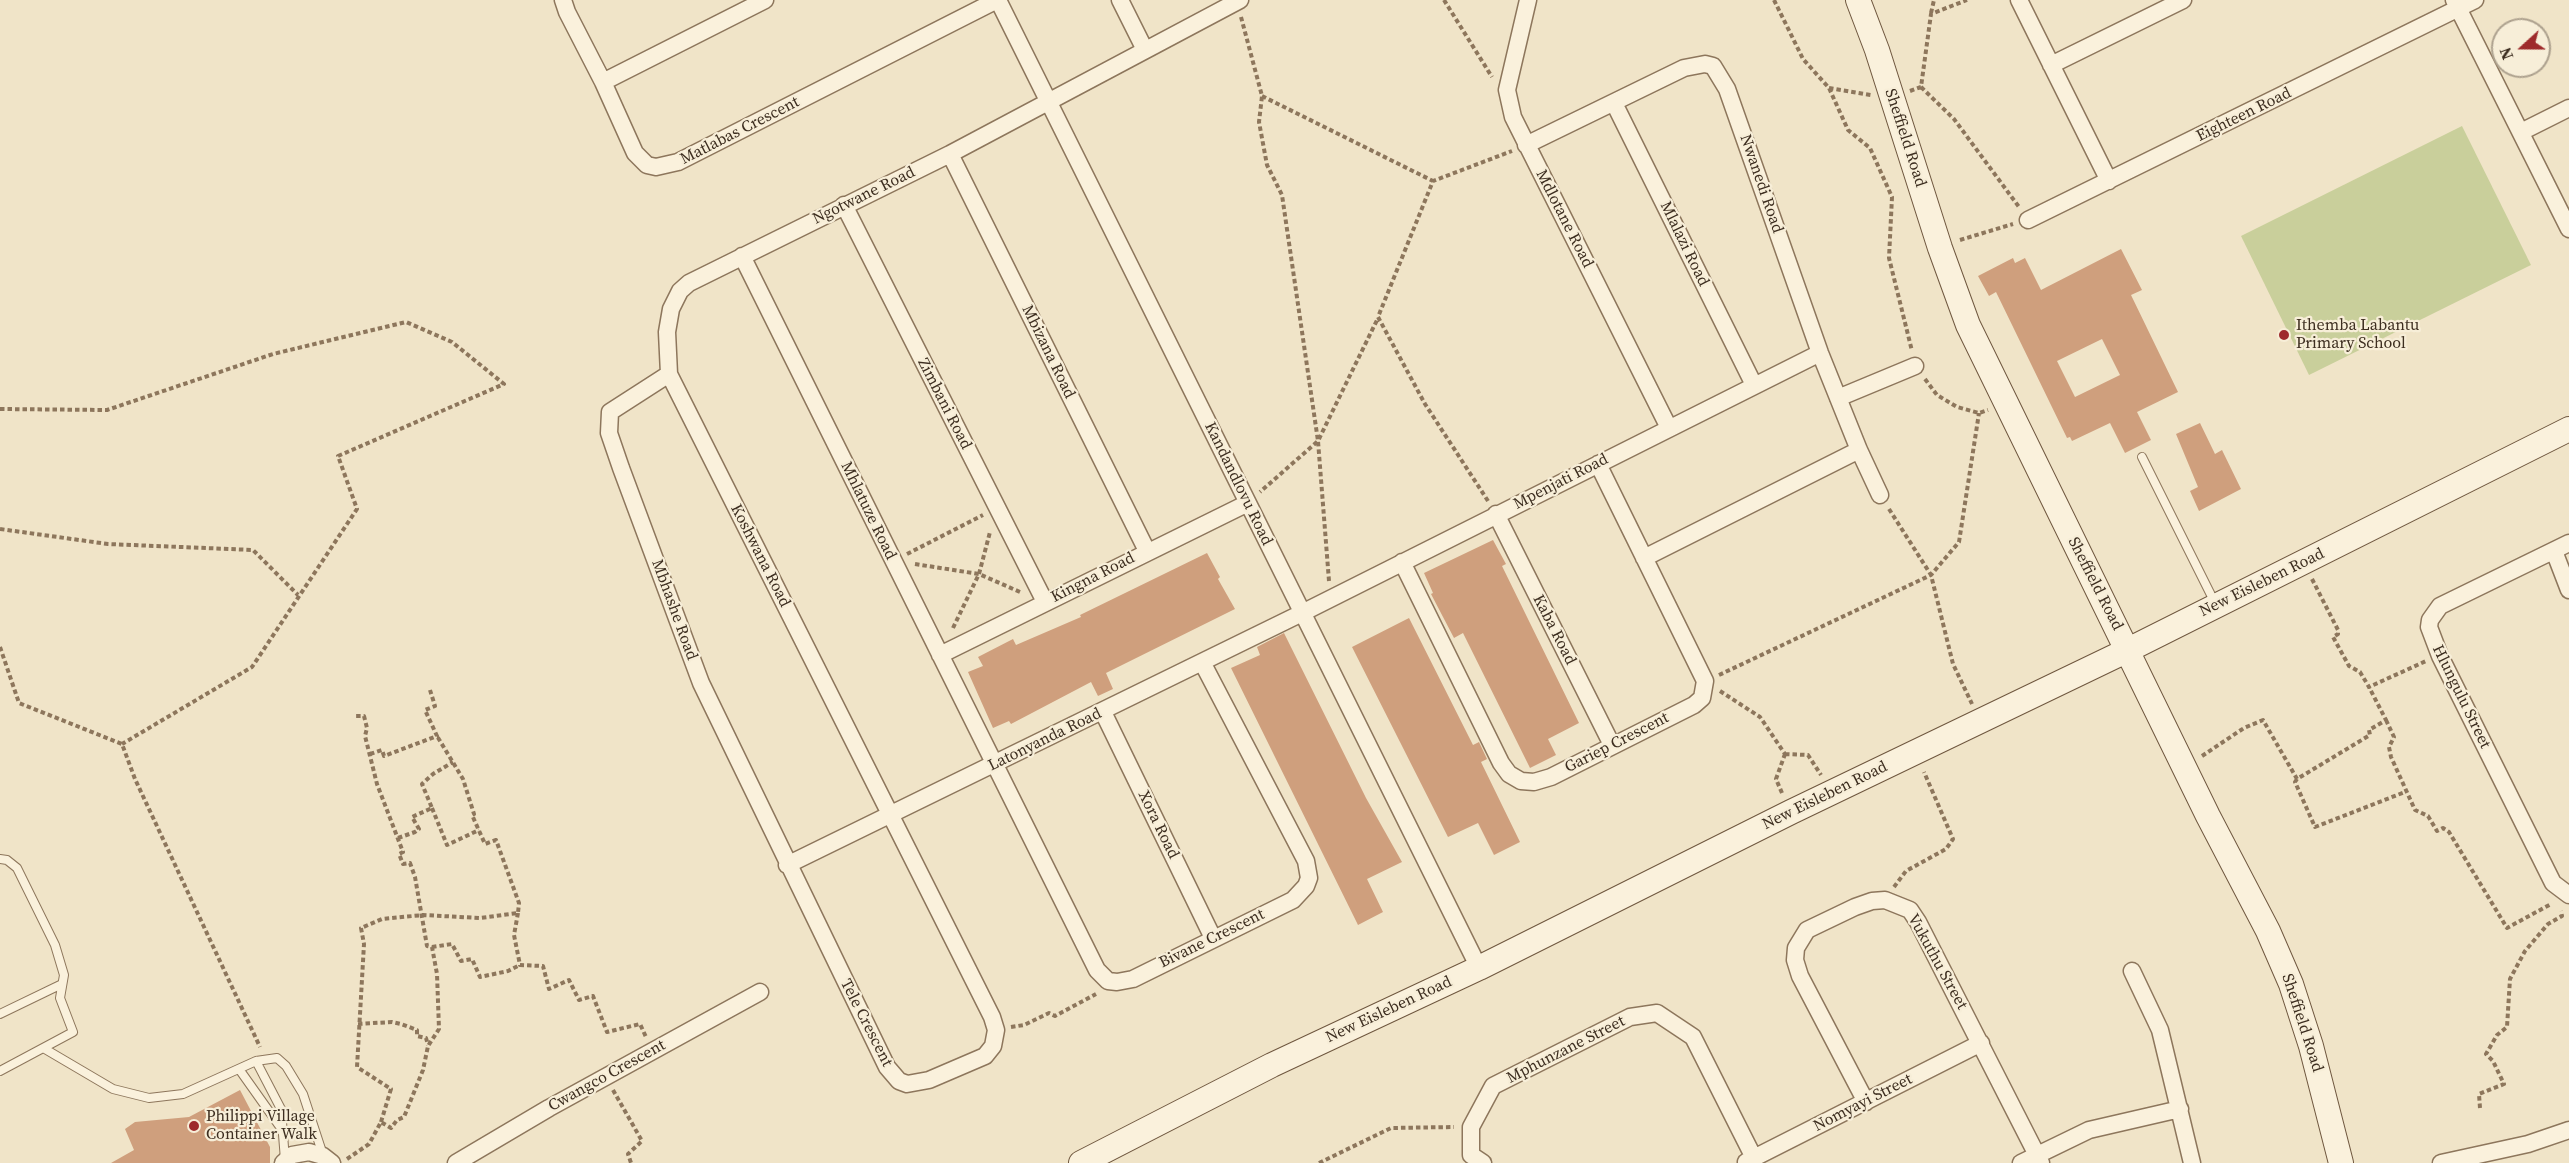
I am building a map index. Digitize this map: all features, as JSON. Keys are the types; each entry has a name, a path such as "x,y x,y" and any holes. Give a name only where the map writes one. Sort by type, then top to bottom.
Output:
{"main road":[{"name":"Sheffield Road","path":"1858,0 1940,248 1982,355 2184,767 2268,931 2291,984 2311,1046 2341,1163"},
{"name":"New Eisleben Road","path":"1081,1163 1272,1065 1479,968 1791,812 2128,650 2569,429"}],"street":[{"name":"Matlabas Crescent","path":"563,0 639,160 646,165 669,166 998,0"},
{"path":"603,82 765,0"},
{"name":"Kandandlovu Road","path":"998,0 1479,968"},
{"path":"1120,0 1145,50"},
{"name":"Mdlotane Road","path":"1528,0 1509,75 1509,103 1526,146 1669,428"},
{"path":"2019,0 2109,181"},
{"path":"2051,65 2182,0"},
{"name":"Eighteen Road","path":"2028,220 2456,4 2475,0"},
{"name":"Ngotwane Road","path":"680,291 689,283 742,256 950,154 1238,1"},
{"path":"2456,4 2569,229"},
{"name":"Nwanedi Road","path":"1526,146 1696,65 1713,66 1720,74 1820,353 1859,450 1880,495"},
{"name":"Mlalazi Road","path":"1614,103 1754,386"},
{"path":"2521,132 2569,108"},
{"name":"Mbizana Road","path":"950,154 1147,551"},
{"name":"Zimbani Road","path":"844,205 1045,602"},
{"name":"Mhlatuze Road","path":"742,256 995,764"},
{"name":"Koshwana Road","path":"680,291 671,309 667,332 669,374 890,815"},
{"name":"Mpenjati Road","path":"1302,613 1820,353"},
{"path":"1838,398 1916,366"},
{"name":"Mbhashe Road","path":"669,374 615,406 610,412 609,434 701,683 787,865"},
{"path":"1644,558 1859,450"},
{"path":"1598,464 1705,681"},
{"name":"Kingna Road","path":"940,655 1248,503"},
{"name":"Kaba Road","path":"1496,514 1612,745"},
{"name":"Hlungulu Street","path":"2569,590 2562,547 2434,612 2429,627 2440,656 2553,883 2569,895"},
{"name":"Gariep Crescent","path":"1402,562 1509,774 1521,781 1534,782 1551,777 1694,705 1702,698 1705,681"},
{"name":"Latonyanda Road","path":"787,865 1302,613"},
{"name":"Bivane Crescent","path":"1117,982 1134,979 1293,900 1306,886 1309,871 1202,662"},
{"name":"Xora Road","path":"1103,712 1213,938"},
{"path":"995,764 1097,970 1108,981 1117,982"},
{"path":"890,815 992,1017 996,1030"},
{"name":"Tele Crescent","path":"787,865 887,1067 899,1081 915,1084 929,1080 985,1056 993,1046 996,1030"},
{"path":"1866,1102 1800,976 1795,960 1796,948 1807,930 1863,904 1885,900"},
{"name":"Vukuthu Street","path":"1885,900 1900,904 1910,910 1918,922 2039,1159"},
{"path":"2132,971 2160,1030 2192,1163"},
{"name":"Cwangco Crescent","path":"456,1163 652,1050 760,992"},
{"name":"Mphunzane Street","path":"1471,1127 1493,1086 1630,1017 1658,1013 1693,1037 1749,1161"},
{"name":"Nomyayi Street","path":"1749,1161 1981,1043"},
{"path":"2021,1163 2039,1159 2075,1135 2102,1125 2180,1109"},
{"path":"1471,1127 1471,1155 1483,1163"},
{"path":"2441,1163 2528,1143 2569,1130"},
{"path":"284,1162 300,1152 328,1159"}],"lane":[{"path":"2142,457 2217,606"},
{"path":"0,859 7,860 17,867 55,945 62,968 60,998 73,1032 45,1049 0,1071"},
{"path":"0,1014 62,984"},
{"path":"45,1049 113,1089 149,1098 183,1094 266,1058 282,1062 303,1094 328,1159"},
{"path":"256,1061 281,1109 284,1162"},
{"path":"239,1069 283,1131"}],"path":[{"path":"1444,0 1509,103"},
{"path":"1705,681 1930,575 1959,542 1979,413 1957,407 1937,394 1916,366 1889,258 1892,196 1870,148 1848,130 1829,88 1803,59 1774,0"},
{"path":"1922,87 1934,0"},
{"path":"1931,14 1967,0"},
{"path":"1238,1 1262,96 1259,122 1266,165 1282,195 1318,441 1330,598"},
{"path":"1829,88 1892,98 1922,87"},
{"path":"1922,87 1954,118 2028,220 1940,248"},
{"path":"1262,96 1433,181 1526,146"},
{"path":"1248,503 1318,441 1378,317 1433,181"},
{"path":"1378,317 1425,404 1496,514"},
{"path":"0,409 107,410 273,354 406,322 452,342 504,384 338,456 357,509 252,667 122,744"},
{"path":"1880,495 1930,575 1953,664 1981,721"},
{"path":"893,561 997,508"},
{"path":"940,655 979,574 997,508"},
{"path":"0,529 108,544 253,550 298,595"},
{"path":"893,561 979,574 1045,602"},
{"path":"2303,563 2338,630 2338,634 2332,637 2349,666 2360,672 2394,737 2389,747 2391,757 2415,810 2428,816 2437,831 2444,828 2449,832 2507,928 2552,903 2560,905 2562,916 2548,924 2537,936 2525,951 2510,980 2507,1027 2497,1035 2486,1054 2493,1061 2504,1084 2479,1094 2480,1108"},
{"path":"0,647 19,703 122,744 135,779 266,1058"},
{"path":"2369,687 2440,656"},
{"path":"1705,681 1760,717 1785,754"},
{"path":"430,690 435,706 425,710 466,788 474,814 472,815 485,844 496,840 519,903 514,935 520,965"},
{"path":"356,716 364,716 367,728 364,736 377,784 403,852 399,854 403,864 410,863 423,915 427,946 452,944 460,961 472,959 480,977 508,971 520,965 543,966 549,989 569,980 579,1000 593,996 607,1032 640,1024 652,1050"},
{"path":"2184,767 2244,728 2263,720 2297,779 2295,782 2316,827 2405,792"},
{"path":"2297,779 2370,735 2368,730 2386,720"},
{"path":"370,754 382,750 384,756 437,736"},
{"path":"1885,900 1906,871 1946,849 1953,839 1915,752"},
{"path":"1785,754 1808,755 1833,792"},
{"path":"1785,754 1776,779 1791,812"},
{"path":"453,762 422,784 447,845 479,830"},
{"path":"398,838 419,829 412,817 432,808"},
{"path":"341,1163 369,1144 381,1122 391,1089 357,1067 364,944 361,928 382,919 423,915 439,914 480,918 518,913"},
{"path":"381,1122 391,1128 397,1120 404,1117 423,1070 428,1046 439,1029 432,947"},
{"path":"996,1030 1024,1025 1049,1013 1055,1016 1117,982"},
{"path":"358,1024 392,1022 401,1024 417,1030 417,1036 426,1038 428,1046"},
{"path":"606,1076 642,1140 627,1154 631,1163"},
{"path":"1319,1163 1391,1128 1471,1127"}],"green space":[{"path":"2462,126 2531,265 2309,375 2241,236"}],"building":[{"path":"2121,249 2142,290 2131,295 2178,392 2137,412 2151,440 2125,453 2110,423 2072,441 2070,437 2067,438 1996,292 1989,296 1978,276 2013,258 2015,263 2025,258 2041,290","holes":["2102,339 2120,375 2075,397 2057,361"]},
{"path":"2200,423 2215,454 2222,450 2241,489 2199,511 2190,491 2198,487 2176,434"},
{"path":"1493,540 1506,564 1502,566 1579,723 1548,739 1556,755 1530,768 1463,633 1454,638 1431,594 1433,593 1424,573"},
{"path":"1207,553 1235,609 1106,673 1113,689 1098,696 1091,682 1011,724 1009,721 993,728 968,672 983,666 978,657 1013,639 1016,645 1081,617 1080,615"},
{"path":"1409,618 1473,745 1479,742 1487,759 1481,762 1520,842 1494,855 1478,823 1448,837 1352,647"},
{"path":"1284,633 1366,798 1402,862 1367,879 1383,912 1358,925 1231,668 1260,655 1257,647"},
{"name":"Philippi Village Container Walk","path":"240,1090 270,1147 270,1163 111,1163 134,1150 125,1129 135,1122 189,1117"}],"place":[{"name":"Ithemba Labantu Primary School","path":"2284,335"},
{"name":"Philippi Village Container Walk","path":"194,1126"}]}
